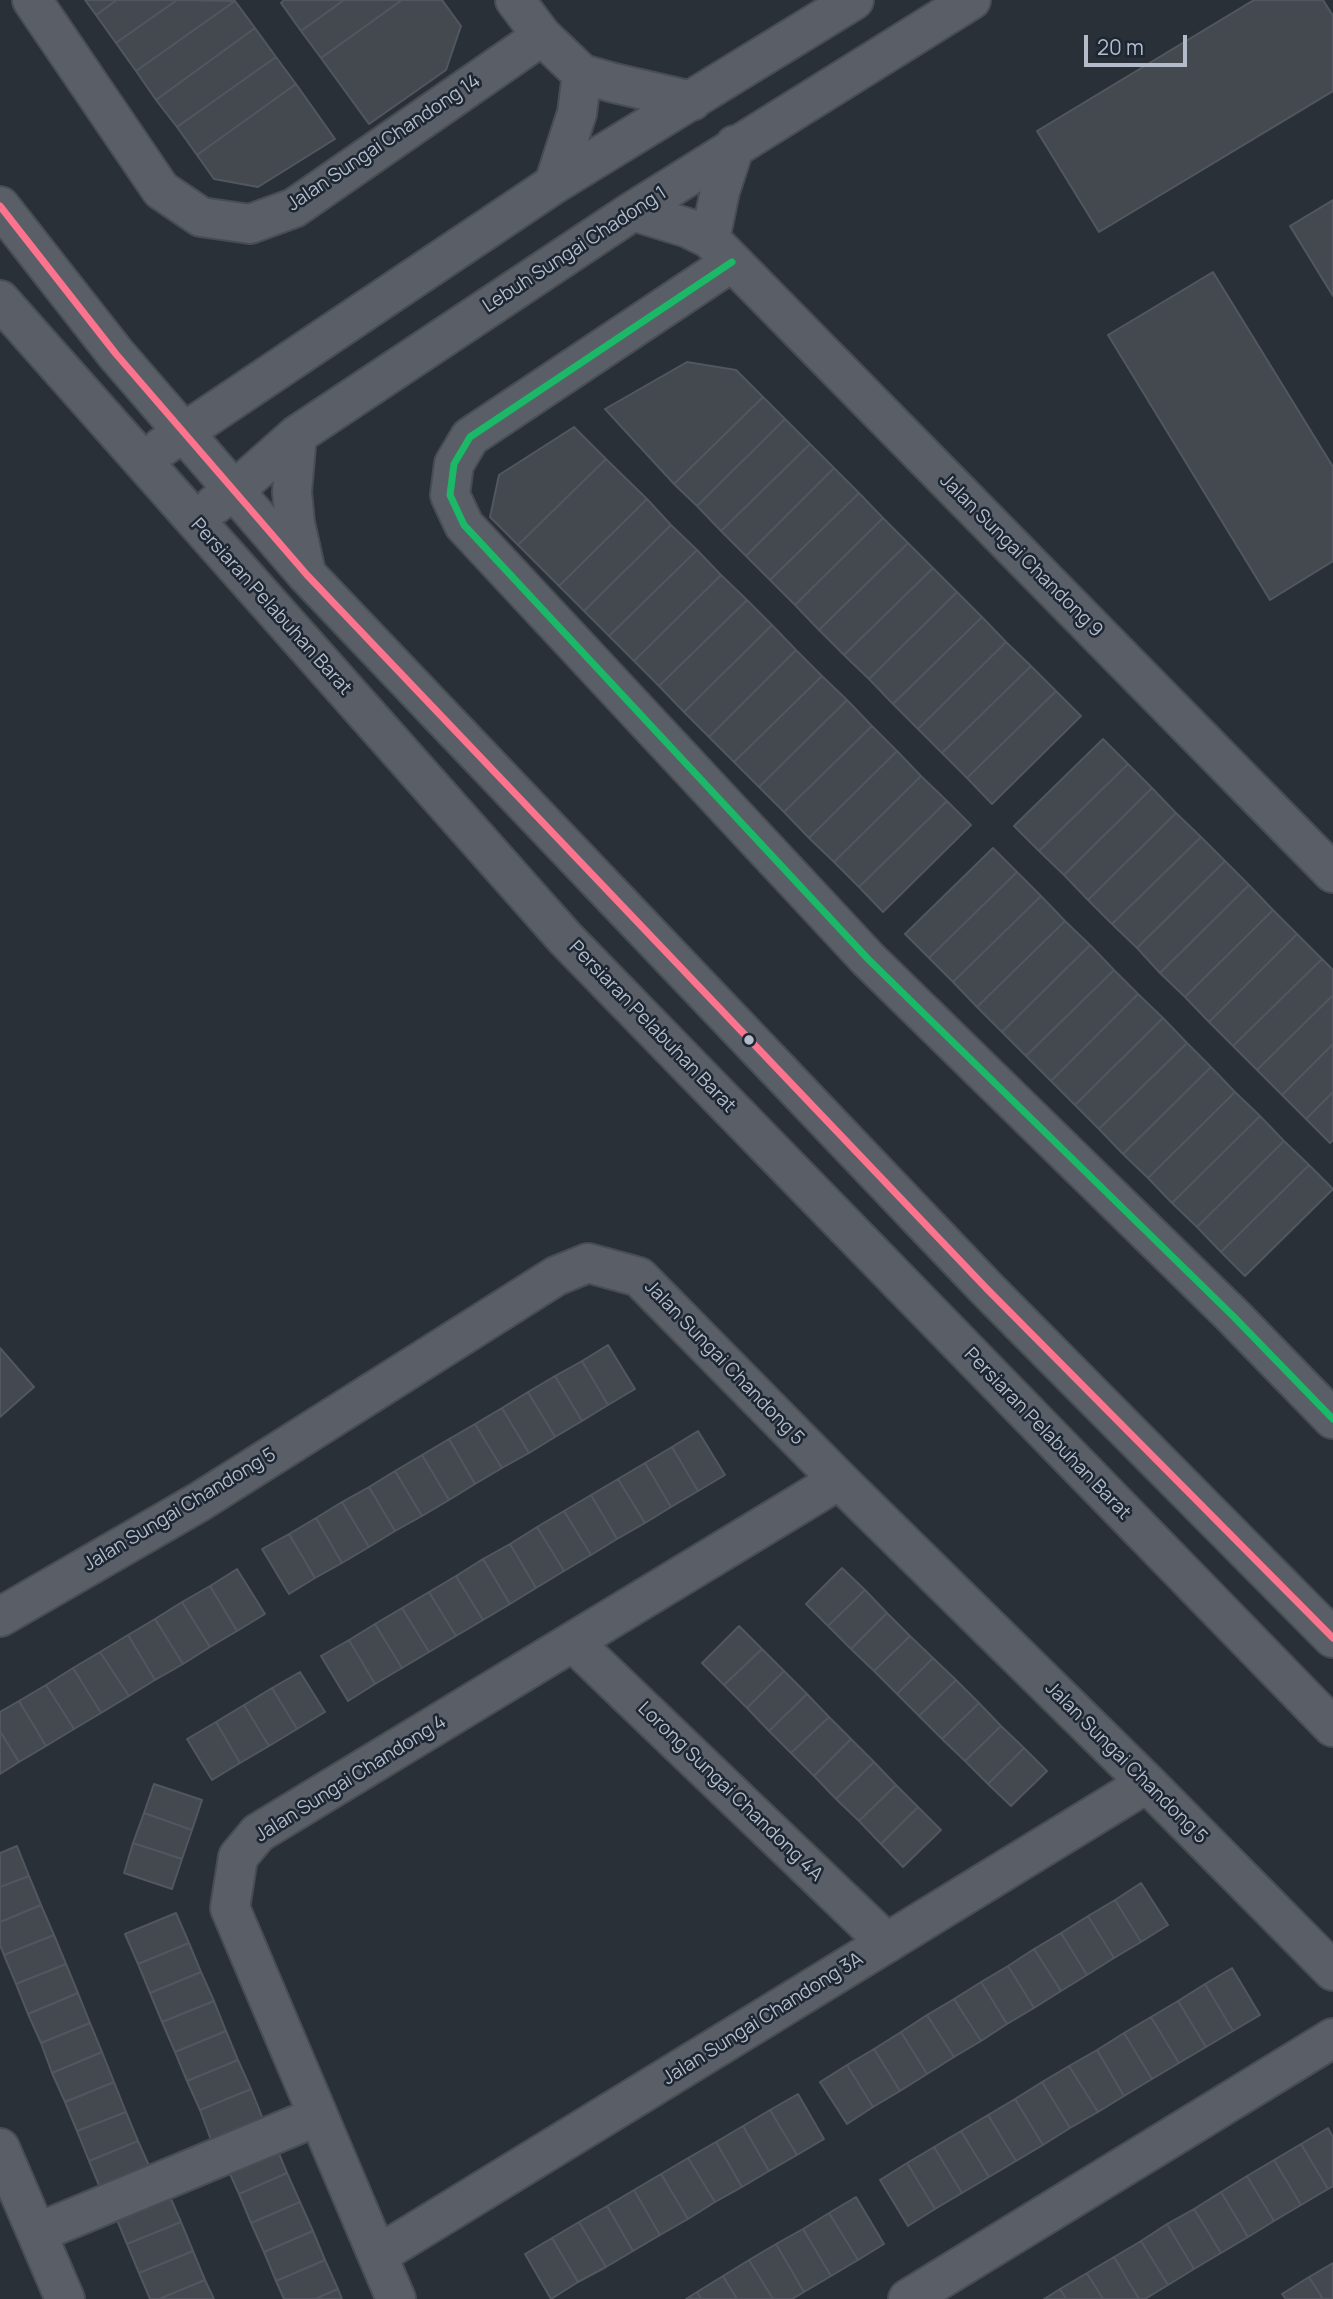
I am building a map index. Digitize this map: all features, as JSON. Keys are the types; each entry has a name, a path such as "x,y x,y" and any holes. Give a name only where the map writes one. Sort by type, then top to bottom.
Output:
{"street":[{"name":"Jalan Sungai Chandong 14","path":"32,0 161,190 201,217 250,224 294,208 542,36"},
{"path":"515,0 542,36 582,74 692,101"},
{"path":"142,460 554,184 854,0"},
{"name":"Lebuh Sungai Chadong 1","path":"194,520 235,490 297,435 633,211 971,0"},
{"path":"554,184 577,113 582,74"},
{"path":"736,145 720,191 721,251 470,438 454,464 450,495 464,524 868,959 1234,1317 1333,1419"},
{"path":"0,205 116,354 307,575 987,1289 1333,1638"},
{"name":"Jalan Sungai Chandong 9","path":"633,211 688,228 721,251 1333,873"},
{"name":"Persiaran Pelabuhan Barat","path":"0,300 565,938 1333,1727"},
{"path":"116,354 146,383 187,394 240,393"},
{"path":"297,435 292,492 295,523 307,575"},
{"name":"Jalan Sungai Chandong 5","path":"0,1617 199,1502 556,1276 588,1263 639,1277 839,1480 1147,1783 1333,1971"},
{"path":"940,1326 950,1306 965,1294 987,1289"},
{"name":"Jalan Sungai Chandong 4","path":"396,2299 230,1908 238,1857 258,1833 839,1480"},
{"name":"Lorong Sungai Chandong 4A","path":"573,1642 887,1943"},
{"name":"Jalan Sungai Chandong 3A","path":"378,2255 1147,1783"},
{"path":"908,2299 1333,2038"},
{"path":"37,2232 318,2116"},
{"path":"0,2148 65,2299"}],"building":[{"path":"85,0 117,0 96,15"},
{"path":"117,0 177,0 116,43 96,15"},
{"path":"177,0 235,1 136,71 116,43"},
{"path":"284,0 344,0 301,31 281,3"},
{"path":"344,0 402,0 321,58 301,31"},
{"path":"402,0 442,0 461,26 446,70 369,124 321,58"},
{"path":"1254,0 1323,0 1333,16 1333,91 1099,232 1037,131"},
{"path":"235,1 255,28 156,100 136,71"},
{"path":"255,28 276,57 177,127 156,100"},
{"path":"276,57 296,84 197,155 177,127"},
{"path":"296,84 335,139 258,187 214,179 197,155"},
{"path":"1333,200 1333,296 1290,226"},
{"path":"1213,272 1333,467 1333,561 1270,600 1108,335"},
{"path":"687,362 736,370 763,397 674,484 605,409"},
{"path":"763,397 785,419 697,506 674,484"},
{"path":"785,419 810,444 721,531 697,506"},
{"path":"574,427 606,459 518,545 490,517 499,475"},
{"path":"810,444 834,468 746,556 721,531"},
{"path":"606,459 647,499 559,586 518,545"},
{"path":"834,468 859,493 770,580 746,556"},
{"path":"859,493 883,518 795,605 770,580"},
{"path":"647,499 671,525 584,611 559,586"},
{"path":"883,518 908,543 819,630 795,605"},
{"path":"671,525 697,550 609,636 584,611"},
{"path":"908,543 933,568 844,655 819,630"},
{"path":"697,550 721,575 634,661 609,636"},
{"path":"933,568 957,592 869,679 844,655"},
{"path":"721,575 747,600 659,686 634,661"},
{"path":"957,592 982,617 893,704 869,679"},
{"path":"747,600 772,625 684,712 659,686"},
{"path":"982,617 1006,642 918,729 893,704"},
{"path":"772,625 796,650 709,737 684,712"},
{"path":"1006,642 1031,666 942,753 918,729"},
{"path":"796,650 822,676 734,762 709,737"},
{"path":"1031,666 1056,691 967,778 942,753"},
{"path":"822,676 847,700 759,787 734,762"},
{"path":"1056,691 1081,716 992,804 967,778"},
{"path":"847,700 872,726 784,812 759,787"},
{"path":"872,726 897,751 809,838 784,812"},
{"path":"1103,739 1128,764 1039,851 1014,826"},
{"path":"897,751 921,776 834,862 809,838"},
{"path":"1128,764 1152,788 1064,875 1039,851"},
{"path":"921,776 947,801 859,887 834,862"},
{"path":"1152,788 1176,813 1088,900 1064,875"},
{"path":"947,801 971,825 883,912 859,887"},
{"path":"1176,813 1201,837 1112,924 1088,900"},
{"path":"1201,837 1225,861 1137,948 1112,924"},
{"path":"993,848 1017,872 929,958 905,934"},
{"path":"1225,861 1249,885 1160,973 1137,948"},
{"path":"1017,872 1041,896 953,982 929,958"},
{"path":"1249,885 1273,910 1185,997 1160,973"},
{"path":"1041,896 1065,921 977,1007 953,982"},
{"path":"1273,910 1297,934 1209,1022 1185,997"},
{"path":"1065,921 1090,945 1002,1032 977,1007"},
{"path":"1297,934 1322,959 1233,1046 1209,1022"},
{"path":"1090,945 1114,970 1026,1056 1002,1032"},
{"path":"1322,959 1333,970 1333,995 1257,1070 1233,1046"},
{"path":"1114,970 1138,994 1051,1081 1026,1056"},
{"path":"1138,994 1163,1018 1075,1105 1051,1081"},
{"path":"1333,995 1333,1044 1282,1095 1257,1070"},
{"path":"1163,1018 1187,1043 1099,1129 1075,1105"},
{"path":"1187,1043 1211,1067 1123,1154 1099,1129"},
{"path":"1333,1044 1333,1092 1306,1119 1282,1095"},
{"path":"1211,1067 1235,1092 1148,1178 1123,1154"},
{"path":"1235,1092 1260,1116 1172,1203 1148,1178"},
{"path":"1333,1092 1333,1140 1330,1143 1306,1119"},
{"path":"1260,1116 1284,1141 1197,1227 1172,1203"},
{"path":"1284,1141 1309,1165 1221,1252 1197,1227"},
{"path":"1309,1165 1333,1189 1245,1276 1221,1252"},
{"path":"608,1345 635,1389 608,1405 582,1361"},
{"path":"0,1348 34,1387 0,1417"},
{"path":"582,1361 608,1405 582,1421 555,1376"},
{"path":"555,1376 582,1421 555,1437 528,1392"},
{"path":"528,1392 555,1437 529,1453 502,1408"},
{"path":"502,1408 529,1453 502,1468 475,1424"},
{"path":"475,1424 502,1468 475,1484 449,1439"},
{"path":"698,1431 725,1475 698,1491 672,1447"},
{"path":"449,1439 475,1484 449,1500 422,1455"},
{"path":"672,1447 698,1491 671,1507 645,1463"},
{"path":"422,1455 449,1500 422,1516 395,1471"},
{"path":"645,1463 671,1507 645,1523 618,1479"},
{"path":"395,1471 422,1516 395,1531 369,1487"},
{"path":"618,1479 645,1523 617,1539 591,1495"},
{"path":"369,1487 395,1531 369,1547 342,1502"},
{"path":"591,1495 617,1539 591,1555 564,1511"},
{"path":"342,1502 369,1547 342,1563 316,1518"},
{"path":"564,1511 591,1555 564,1571 537,1527"},
{"path":"316,1518 342,1563 315,1578 289,1534"},
{"path":"537,1527 564,1571 536,1588 510,1544"},
{"path":"289,1534 315,1578 289,1594 262,1549"},
{"path":"510,1544 536,1588 510,1604 483,1559"},
{"path":"483,1559 510,1604 483,1620 456,1576"},
{"path":"842,1568 865,1590 828,1626 806,1604"},
{"path":"237,1569 265,1614 237,1631 210,1586"},
{"path":"456,1576 483,1620 456,1636 429,1592"},
{"path":"210,1586 237,1631 210,1647 182,1602"},
{"path":"865,1590 887,1613 851,1649 828,1626"},
{"path":"429,1592 456,1636 429,1652 402,1608"},
{"path":"182,1602 210,1647 183,1664 155,1619"},
{"path":"402,1608 429,1652 402,1668 375,1624"},
{"path":"887,1613 910,1636 874,1671 851,1649"},
{"path":"155,1619 183,1664 155,1680 128,1635"},
{"path":"375,1624 402,1668 375,1684 349,1640"},
{"path":"739,1626 762,1649 724,1685 702,1663"},
{"path":"128,1635 155,1680 129,1696 100,1652"},
{"path":"910,1636 933,1658 897,1694 874,1671"},
{"path":"349,1640 375,1684 348,1701 321,1656"},
{"path":"762,1649 784,1671 747,1708 724,1685"},
{"path":"100,1652 129,1696 101,1713 73,1668"},
{"path":"933,1658 956,1680 919,1716 897,1694"},
{"path":"73,1668 101,1713 74,1729 46,1685"},
{"path":"784,1671 807,1694 769,1731 747,1708"},
{"path":"300,1672 325,1712 297,1729 272,1688"},
{"path":"956,1680 979,1703 942,1739 919,1716"},
{"path":"46,1685 74,1729 46,1746 19,1701"},
{"path":"272,1688 297,1729 269,1746 244,1705"},
{"path":"807,1694 829,1717 791,1753 769,1731"},
{"path":"19,1701 46,1746 19,1762 0,1731 0,1712"},
{"path":"979,1703 1001,1726 965,1761 942,1739"},
{"path":"244,1705 269,1746 240,1763 216,1722"},
{"path":"829,1717 851,1739 814,1776 791,1753"},
{"path":"216,1722 240,1763 212,1780 187,1739"},
{"path":"1001,1726 1024,1748 988,1784 965,1761"},
{"path":"0,1731 19,1762 0,1774"},
{"path":"851,1739 874,1762 836,1799 814,1776"},
{"path":"1024,1748 1047,1771 1011,1806 988,1784"},
{"path":"874,1762 896,1785 859,1821 836,1799"},
{"path":"154,1784 202,1800 192,1830 144,1813"},
{"path":"896,1785 918,1807 881,1844 859,1821"},
{"path":"918,1807 941,1830 903,1867 881,1844"},
{"path":"144,1813 192,1830 182,1859 133,1843"},
{"path":"133,1843 182,1859 172,1889 124,1873"},
{"path":"17,1846 29,1876 0,1887 0,1853"},
{"path":"29,1876 41,1905 0,1922 0,1887"},
{"path":"1141,1883 1168,1925 1141,1942 1115,1900"},
{"path":"1115,1900 1141,1942 1114,1958 1088,1916"},
{"path":"41,1905 54,1935 4,1955 0,1945 0,1922"},
{"path":"176,1913 189,1943 138,1964 125,1934"},
{"path":"1088,1916 1114,1958 1087,1975 1061,1933"},
{"path":"1061,1933 1087,1975 1061,1991 1034,1949"},
{"path":"54,1935 66,1964 16,1984 4,1955"},
{"path":"189,1943 201,1972 150,1993 138,1964"},
{"path":"1034,1949 1061,1991 1034,2008 1008,1966"},
{"path":"66,1964 78,1993 28,2014 16,1984"},
{"path":"1008,1966 1034,2008 1007,2024 981,1982"},
{"path":"1232,1968 1260,2015 1233,2031 1205,1984"},
{"path":"201,1972 214,2001 162,2022 150,1993"},
{"path":"981,1982 1007,2024 981,2041 954,1999"},
{"path":"1205,1984 1233,2031 1206,2047 1178,2001"},
{"path":"78,1993 90,2023 41,2043 28,2014"},
{"path":"954,1999 981,2041 954,2057 927,2015"},
{"path":"214,2001 226,2031 175,2052 162,2022"},
{"path":"1178,2001 1206,2047 1179,2063 1151,2017"},
{"path":"927,2015 954,2057 927,2074 901,2032"},
{"path":"1151,2017 1179,2063 1152,2079 1124,2033"},
{"path":"90,2023 102,2052 52,2073 41,2043"},
{"path":"226,2031 238,2060 187,2081 175,2052"},
{"path":"901,2032 927,2074 900,2091 874,2049"},
{"path":"1124,2033 1152,2079 1124,2096 1097,2050"},
{"path":"874,2049 900,2091 873,2107 847,2065"},
{"path":"1097,2050 1124,2096 1098,2112 1069,2066"},
{"path":"102,2052 114,2082 65,2102 52,2073"},
{"path":"238,2060 251,2089 200,2110 187,2081"},
{"path":"847,2065 873,2107 847,2124 820,2082"},
{"path":"1069,2066 1098,2112 1070,2128 1042,2082"},
{"path":"114,2082 126,2112 77,2131 65,2102"},
{"path":"1042,2082 1070,2128 1043,2145 1015,2099"},
{"path":"251,2089 263,2119 211,2140 200,2110"},
{"path":"798,2094 824,2139 797,2155 770,2110"},
{"path":"1015,2099 1043,2145 1016,2161 988,2115"},
{"path":"770,2110 797,2155 769,2171 743,2126"},
{"path":"126,2112 138,2141 89,2161 77,2131"},
{"path":"988,2115 1016,2161 989,2177 961,2131"},
{"path":"743,2126 769,2171 742,2187 716,2142"},
{"path":"1328,2128 1333,2137 1333,2186 1328,2189 1301,2144"},
{"path":"961,2131 989,2177 962,2193 934,2147"},
{"path":"138,2141 151,2170 101,2190 89,2161"},
{"path":"716,2142 742,2187 715,2202 688,2158"},
{"path":"275,2144 287,2173 239,2194 226,2165"},
{"path":"1301,2144 1328,2189 1301,2205 1274,2160"},
{"path":"934,2147 962,2193 935,2209 907,2163"},
{"path":"688,2158 715,2202 688,2219 661,2174"},
{"path":"1274,2160 1301,2205 1274,2221 1247,2176"},
{"path":"907,2163 935,2209 908,2226 880,2180"},
{"path":"287,2173 300,2202 251,2223 239,2194"},
{"path":"661,2174 688,2219 660,2235 634,2190"},
{"path":"1247,2176 1274,2221 1248,2237 1221,2192"},
{"path":"634,2190 660,2235 633,2251 607,2206"},
{"path":"168,2192 181,2222 127,2244 115,2215"},
{"path":"1221,2192 1248,2237 1221,2253 1194,2209"},
{"path":"856,2197 884,2244 858,2260 829,2213"},
{"path":"300,2202 313,2231 264,2252 251,2223"},
{"path":"607,2206 633,2251 606,2267 579,2222"},
{"path":"1194,2209 1221,2253 1194,2269 1167,2224"},
{"path":"829,2213 858,2260 831,2276 803,2229"},
{"path":"181,2222 193,2251 139,2273 127,2244"},
{"path":"579,2222 606,2267 578,2282 552,2238"},
{"path":"1167,2224 1194,2269 1168,2285 1141,2241"},
{"path":"803,2229 831,2276 804,2292 776,2244"},
{"path":"313,2231 325,2260 276,2281 264,2252"},
{"path":"552,2238 578,2282 551,2299 525,2254"},
{"path":"1141,2241 1168,2285 1145,2299 1139,2299 1114,2257"},
{"path":"776,2244 804,2292 792,2299 773,2299 749,2260"},
{"path":"193,2251 205,2280 159,2299 150,2299 139,2273"},
{"path":"1114,2257 1139,2299 1103,2299 1087,2273"},
{"path":"325,2260 338,2289 315,2299 284,2299 276,2281"},
{"path":"749,2260 773,2299 737,2299 723,2276"},
{"path":"1333,2263 1333,2299 1323,2299 1309,2277"},
{"path":"1087,2273 1103,2299 1066,2299 1060,2289"},
{"path":"723,2276 737,2299 701,2299 697,2292"},
{"path":"1309,2277 1323,2299 1286,2299 1282,2294"},
{"path":"205,2280 214,2299 159,2299"},
{"path":"338,2289 342,2299 315,2299"},
{"path":"1060,2289 1066,2299 1044,2299"},
{"path":"697,2292 701,2299 686,2299"}],"transit line":[{"path":"0,206 116,354 307,575 987,1289 1333,1638"},
{"path":"732,262 470,437 454,464 450,495 464,525 868,959 1234,1317 1333,1419"}]}
